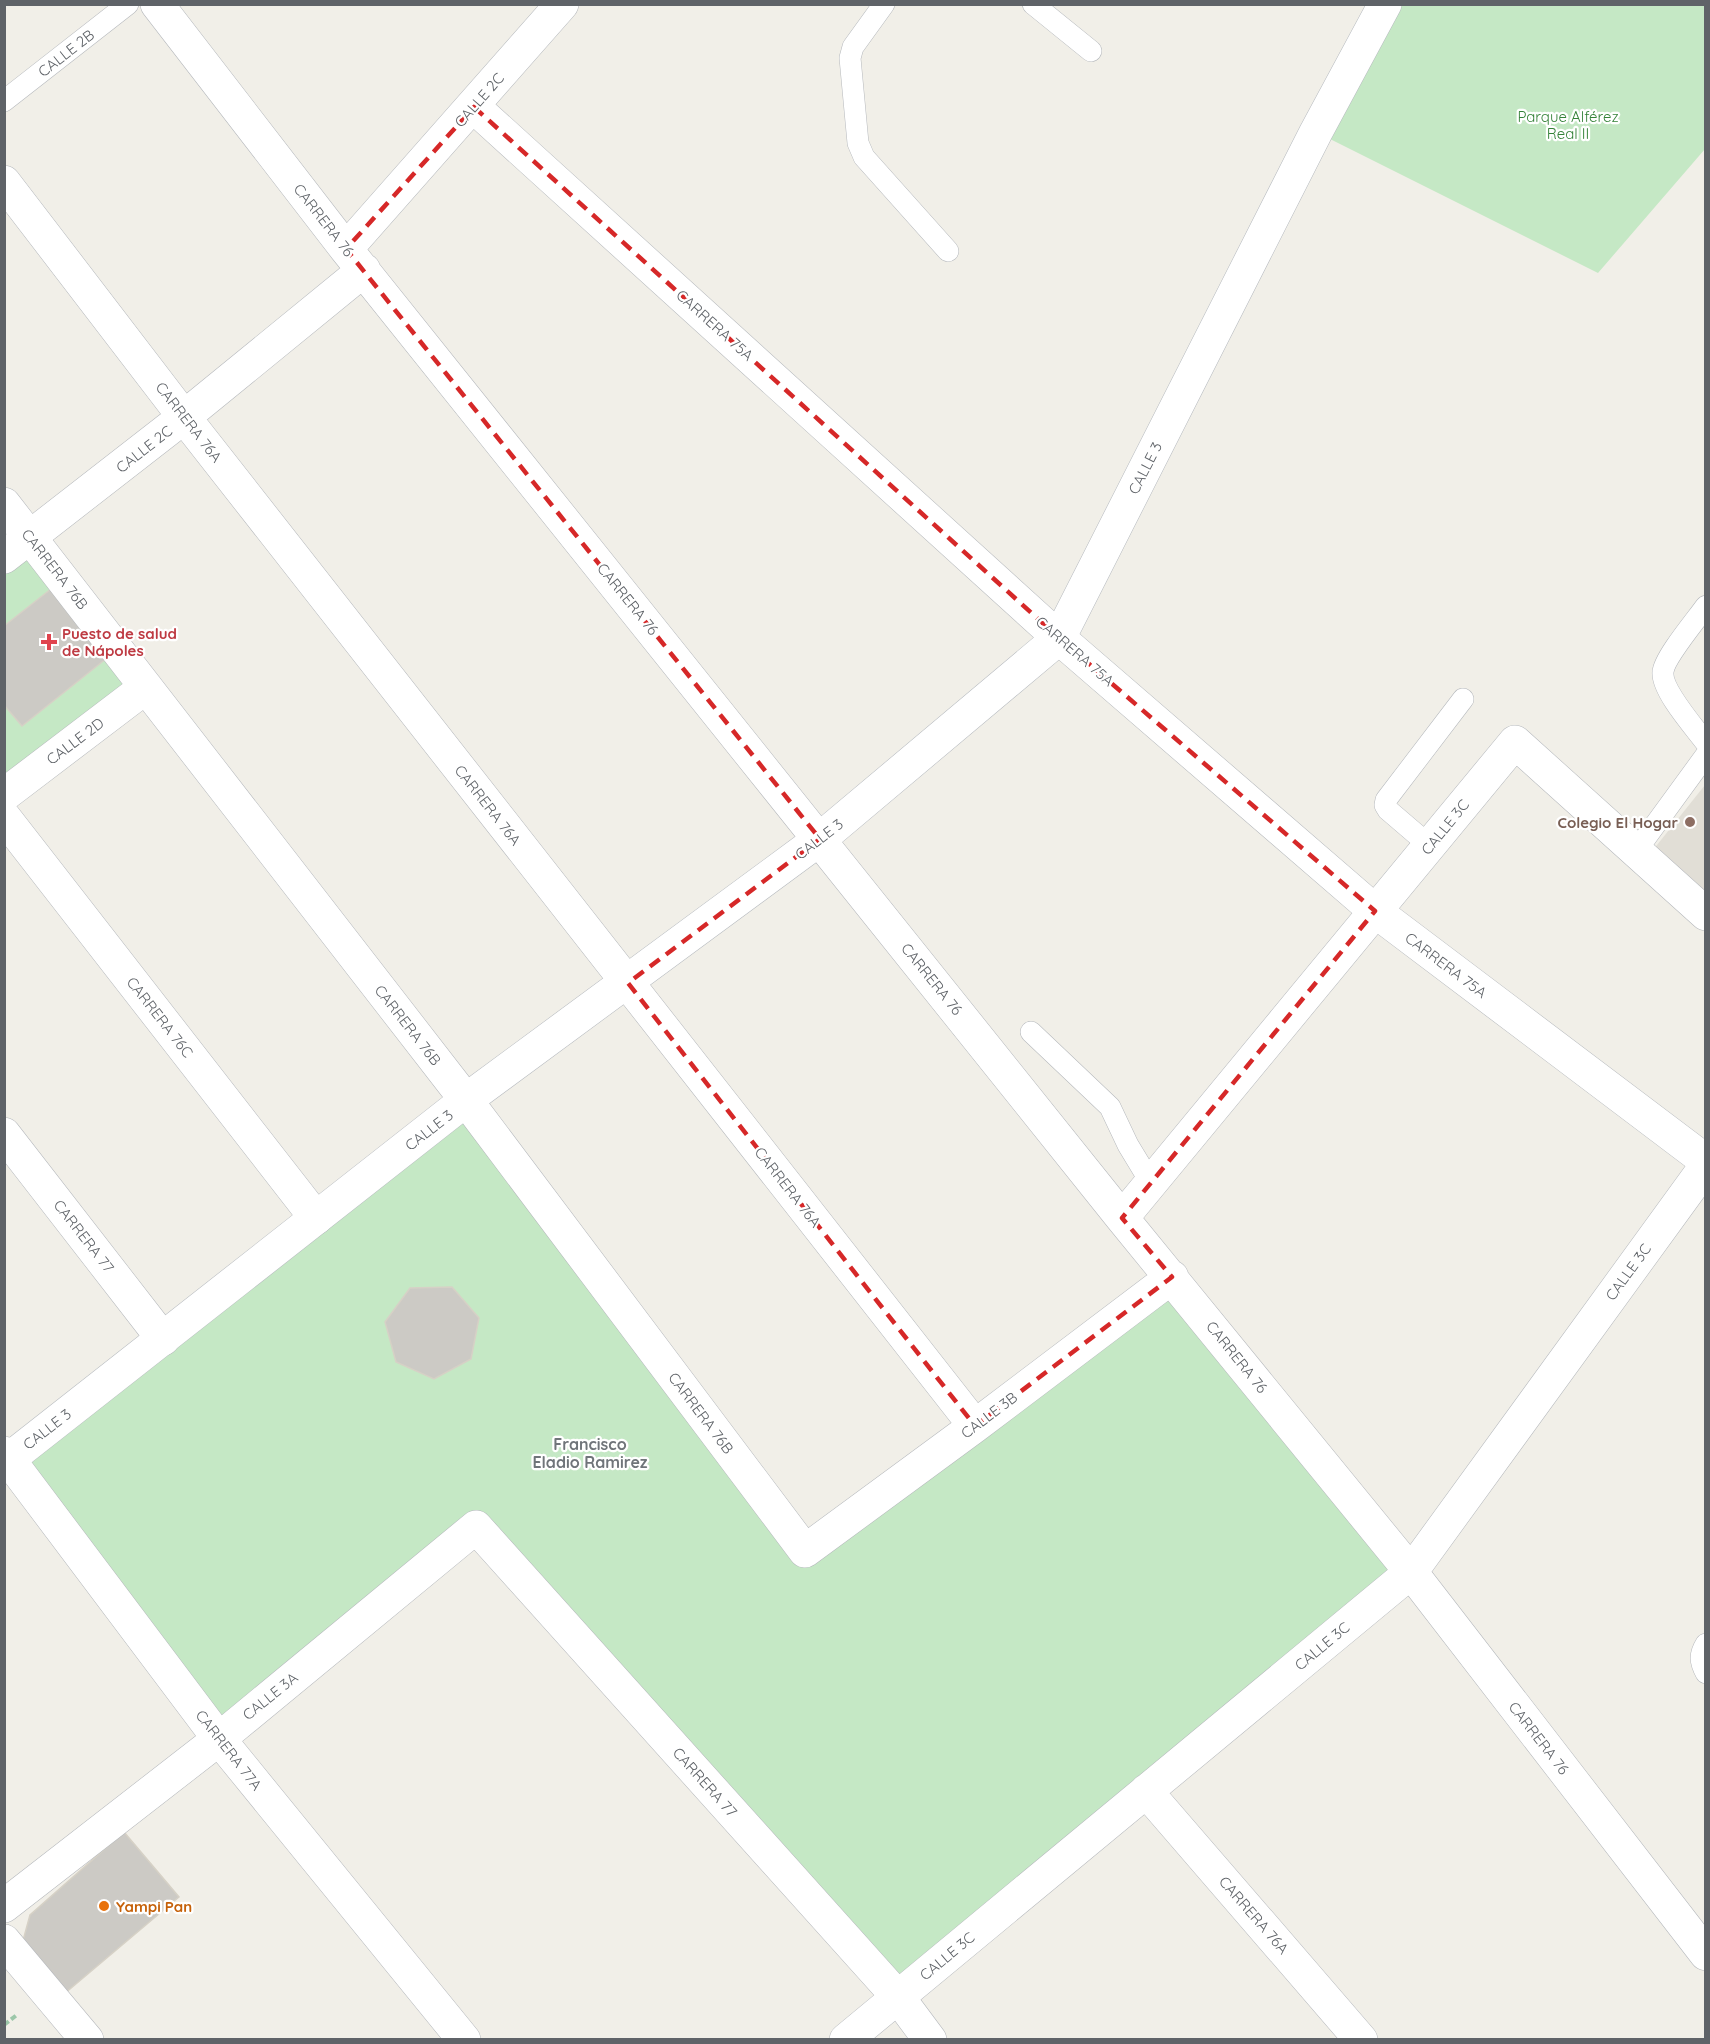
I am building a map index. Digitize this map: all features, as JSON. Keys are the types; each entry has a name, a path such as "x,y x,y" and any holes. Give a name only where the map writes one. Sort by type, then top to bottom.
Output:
{"street":[{"name":"CARRERA 76","path":"157,4 355,260 1122,1218 1411,1572 1706,1954"},
{"name":"CALLE 2C","path":"4,558 184,417 355,260 474,107 562,4"},
{"name":"CALLE 3","path":"6,1458 163,1339 466,1100 820,839 1059,638 1316,132 1385,4"},
{"name":"CARRERA 75A","path":"474,107 1059,638 1375,911 1706,1163"},
{"name":"CARRERA 76A","path":"4,182 184,417 975,1426"},
{"name":"CARRERA 76B","path":"4,504 466,1100 805,1551"},
{"name":"CALLE 2D","path":"4,795 146,687"},
{"name":"CALLE 3C","path":"1122,1218 1515,742 1636,851"},
{"name":"CARRERA 76C","path":"4,817 316,1218"},
{"path":"1636,851 1706,914"},
{"name":"CARRERA 77","path":"4,1134 163,1339"},
{"name":"CALLE 3C","path":"846,2040 1411,1572 1706,1163"},
{"name":"CALLE 3B","path":"805,1551 1172,1277"},
{"name":"CARRERA 77A","path":"6,1458 219,1739 464,2040"},
{"name":"CARRERA 77","path":"476,1527 898,1997 930,2040"},
{"name":"CALLE 3A","path":"4,1906 219,1739 476,1527"},
{"name":"CARRERA 76A","path":"1146,1791 1361,2040"},
{"path":"4,1941 87,2040"}],"lane":[{"name":"CALLE 2B","path":"4,101 128,4"},
{"path":"1032,4 1091,51"},
{"path":"883,5 853,47 850,58 858,143 864,157 948,251"},
{"path":"1706,606 1670,657 1663,672 1666,688 1706,743"},
{"path":"1430,846 1388,810 1385,805 1386,800 1463,699"},
{"path":"1636,851 1706,755"},
{"path":"1031,1032 1110,1107 1128,1145 1151,1183"},
{"path":"1706,1644 1700,1654 1706,1673"}],"highlighted area":[{"path":"474,107 1059,638 1375,911 1122,1218 1172,1277 975,1426 628,983 820,839 346,249"}],"shaded area":[{"name":"Colegio El Hogar","path":"1705,785 1705,914 1645,860"}],"green space":[{"name":"Parque Alférez Real II","path":"1385,5 1705,5 1705,149 1598,273 1316,132"},
{"path":"31,537 146,687 5,795 5,557"},
{"path":"466,1100 805,1551 1172,1277 1411,1572 898,1997 476,1528 219,1739 9,1459"}],"building":[{"name":"Puesto de salud de Nápoles","path":"51,589 107,658 22,726 4,705 4,626"},
{"path":"452,1287 479,1318 471,1359 434,1379 396,1362 385,1322 410,1288"},
{"name":"Yampi Pan","path":"124,1832 179,1897 64,1994 21,1948 30,1915"}],"place":[{"name":"Puesto de salud de Nápoles","path":"49,642"},
{"name":"Colegio El Hogar","path":"1690,822"},
{"name":"Yampi Pan","path":"104,1906"}],"district":[{"name":"Francisco Eladio Ramirez","path":"590,1453"}]}
